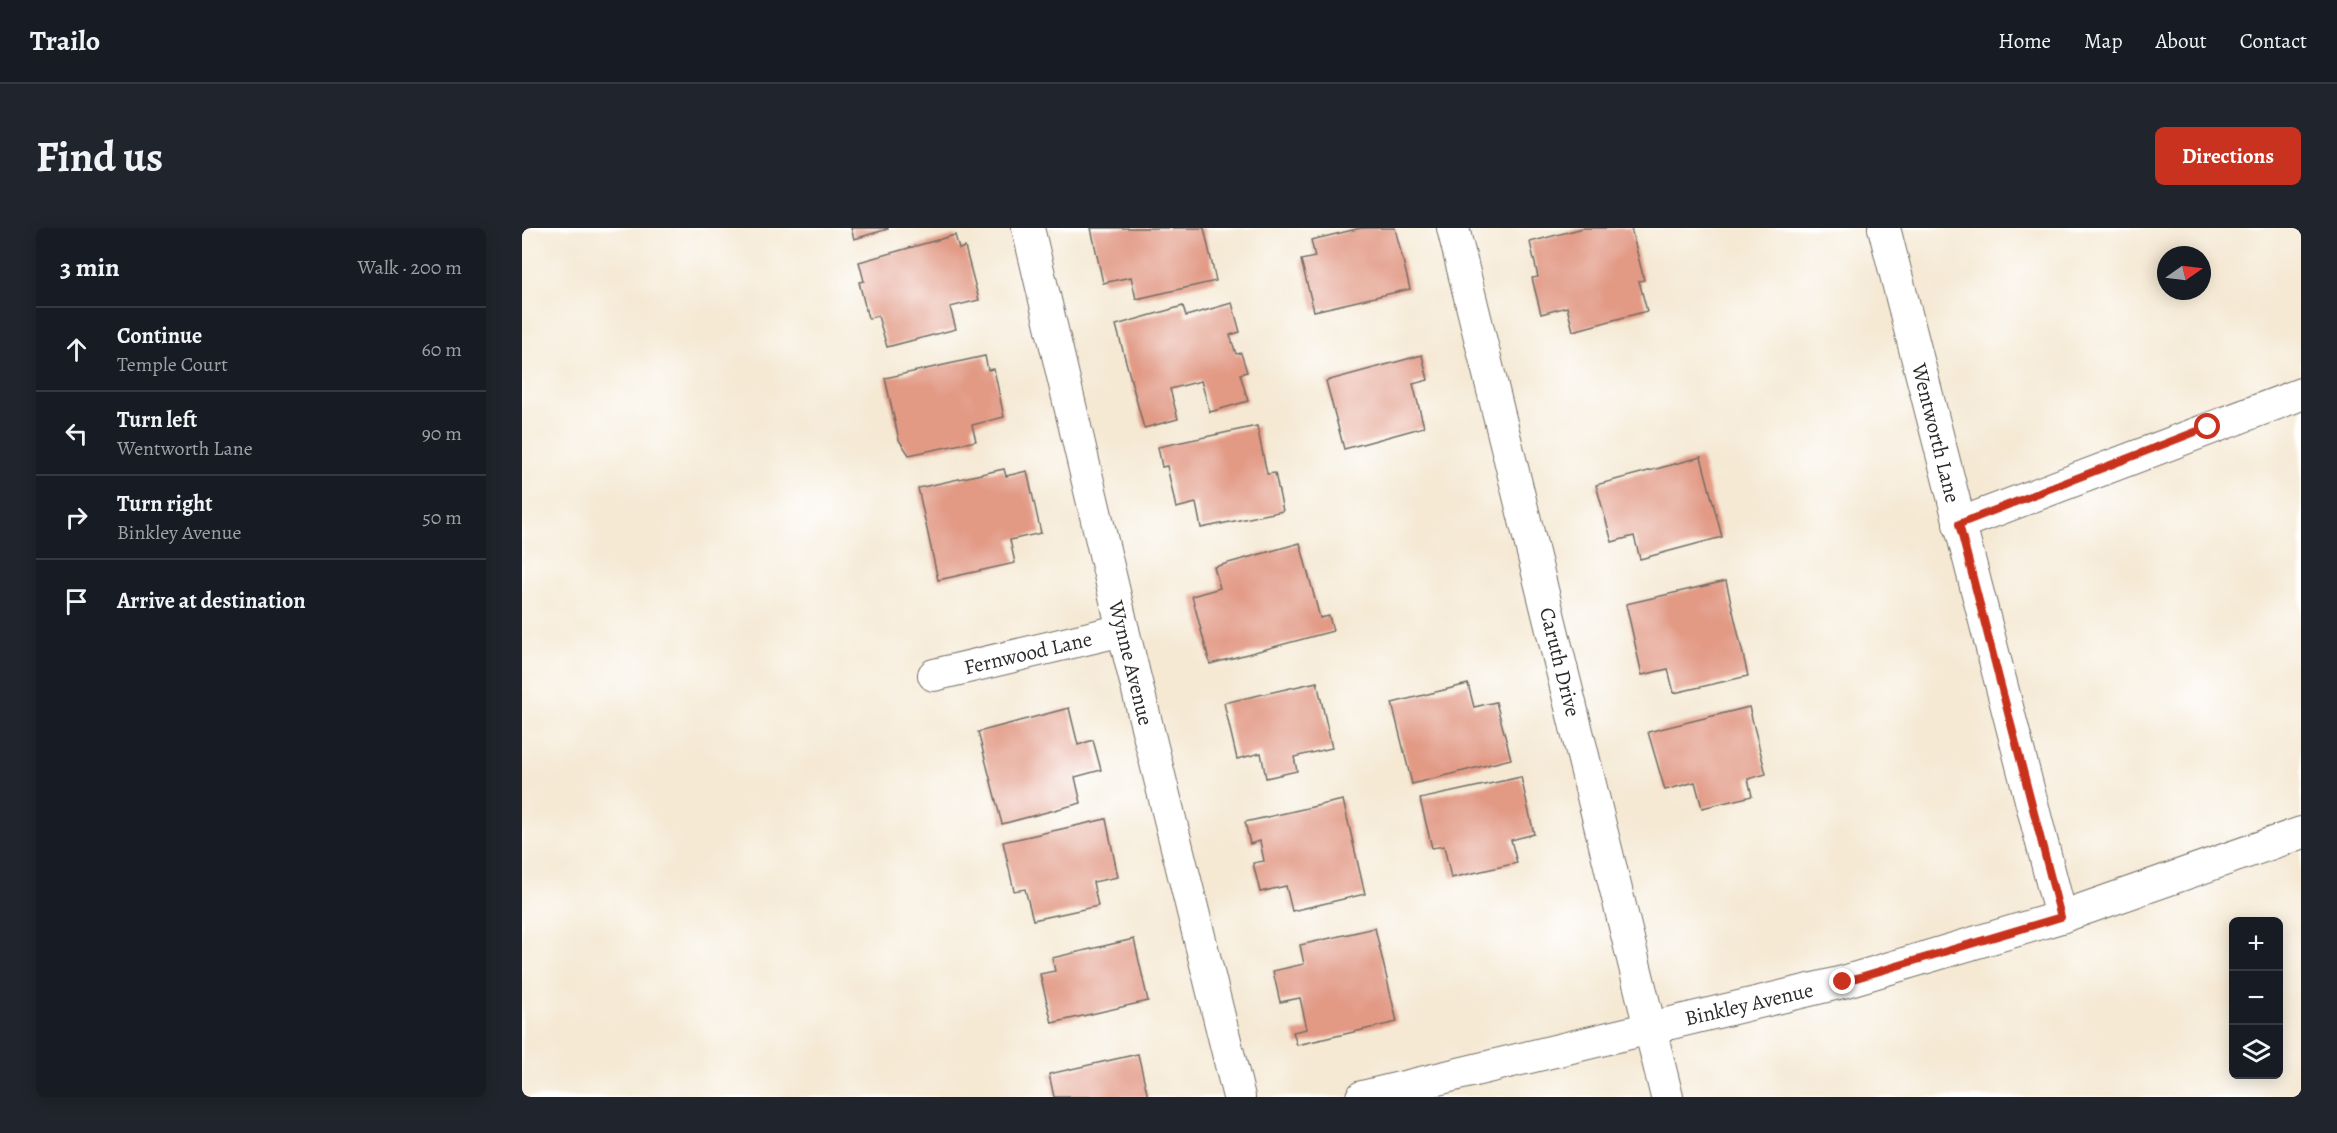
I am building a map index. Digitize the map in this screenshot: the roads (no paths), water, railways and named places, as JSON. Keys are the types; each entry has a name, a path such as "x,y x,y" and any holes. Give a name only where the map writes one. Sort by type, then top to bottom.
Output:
{"street":[{"name":"Wynne Avenue","path":"1028,228 1123,630 1239,1097"},
{"name":"Caruth Drive","path":"1453,228 1667,1097"},
{"name":"Wentworth Lane","path":"1884,228 2061,917"},
{"path":"1959,524 2301,394"},
{"name":"Fernwood Lane","path":"934,675 1123,630"},
{"name":"Binkley Avenue","path":"1362,1097 1843,982 2061,917 2301,833"}]}
